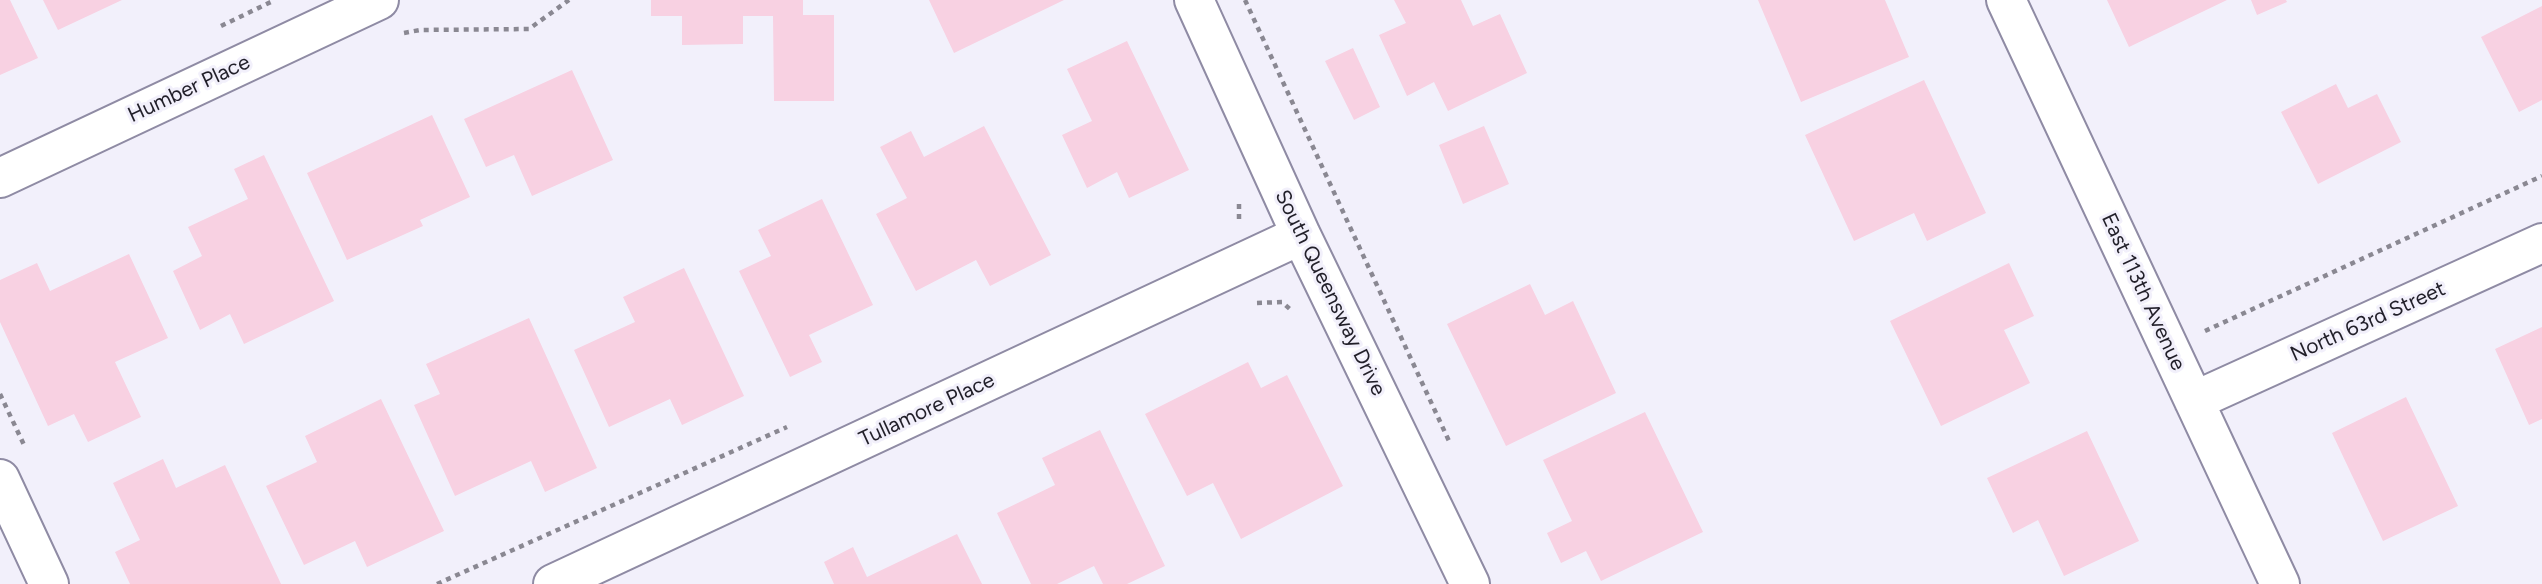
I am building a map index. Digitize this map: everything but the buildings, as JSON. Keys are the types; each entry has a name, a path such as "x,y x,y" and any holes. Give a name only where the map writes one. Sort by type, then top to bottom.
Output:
{"street":[{"name":"Humber Place","path":"0,178 379,0"},
{"name":"South Queensway Drive","path":"1194,0 1301,235 1470,584"},
{"name":"East 113th Avenue","path":"2006,0 2280,584"},
{"name":"Tullamore Place","path":"553,584 1301,235"},
{"name":"North 63rd Street","path":"2194,401 2542,243"},
{"path":"0,479 49,584"}],"path":[{"path":"395,35 420,30 529,29 569,0"},
{"path":"1245,0 1451,444"},
{"path":"2171,351 2207,329 2542,176"},
{"path":"1239,193 1239,222"},
{"path":"437,584 789,426"}]}
